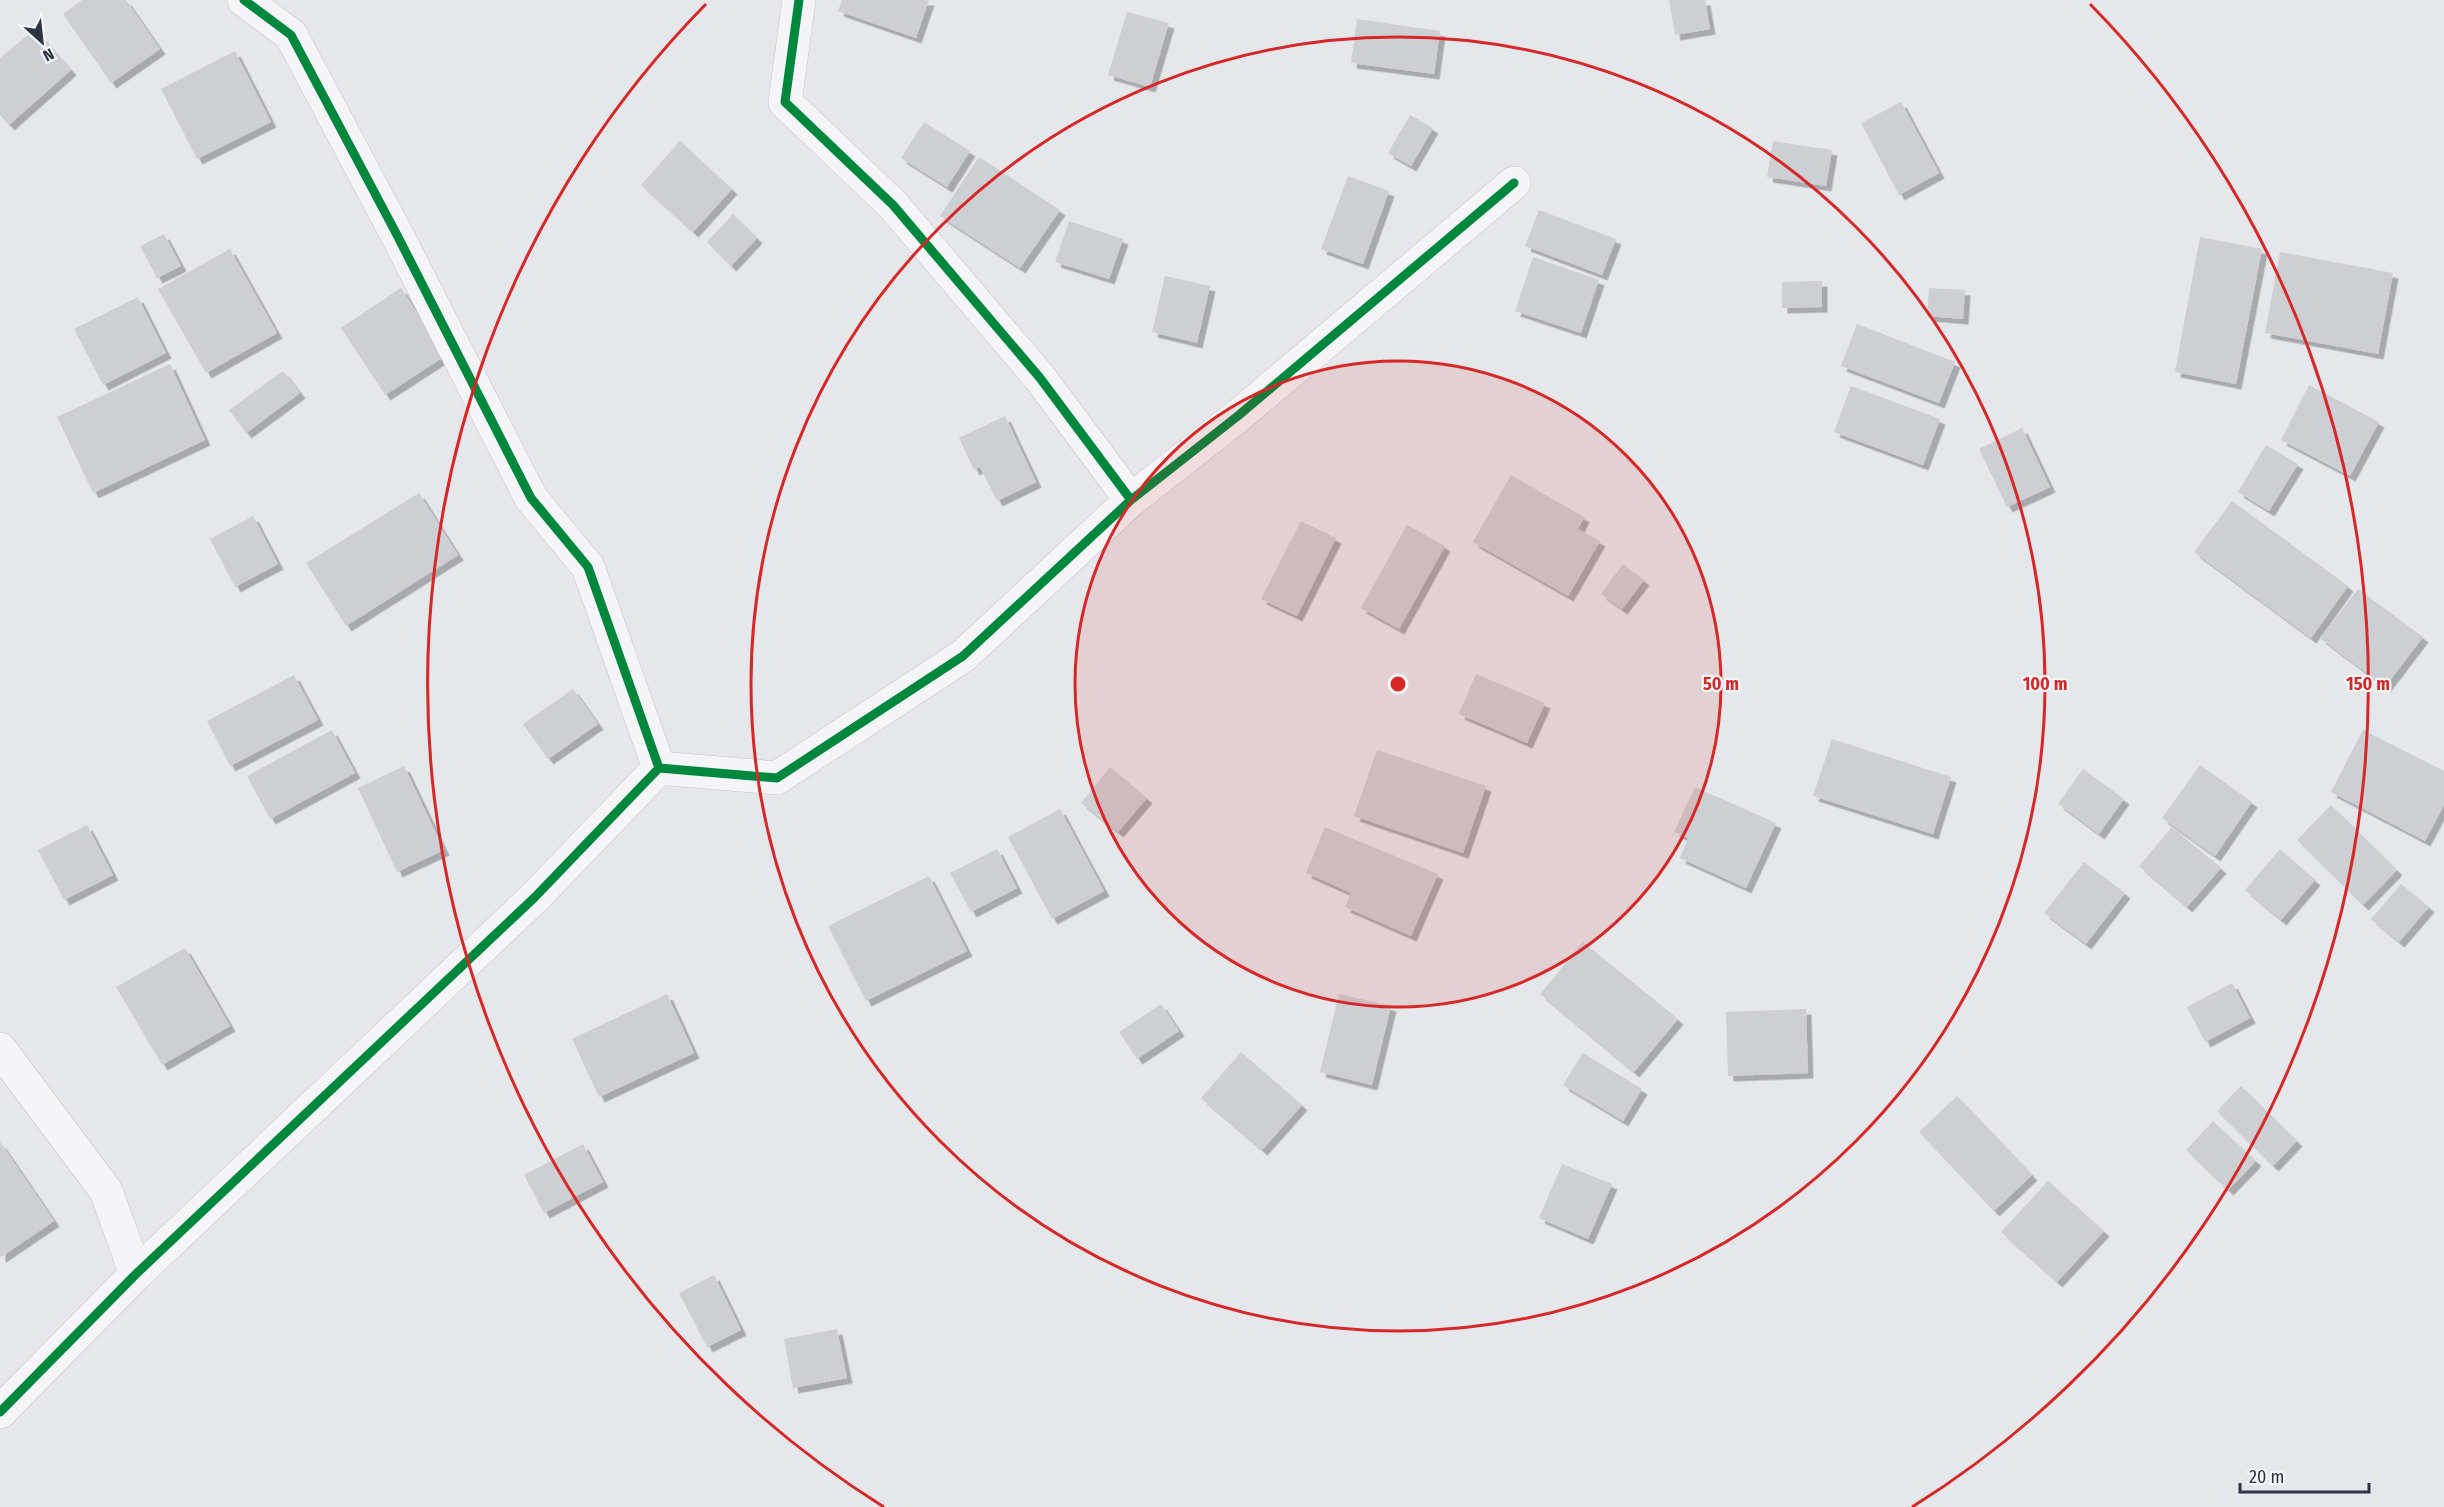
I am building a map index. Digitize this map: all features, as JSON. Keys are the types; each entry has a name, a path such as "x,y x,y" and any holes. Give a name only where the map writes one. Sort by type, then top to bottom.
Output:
{"street":[{"path":"244,0 291,35 397,235 531,498 588,567 659,768"},
{"path":"799,0 785,102 893,205 1040,378 1131,500"},
{"path":"659,768 777,778 963,656 1131,500 1239,415 1514,183"},
{"path":"0,1412 136,1274 534,898 659,768"},
{"path":"0,1049 106,1191 136,1274"}],"building":[{"path":"82,0 126,0 160,49 111,83 63,14"},
{"path":"842,0 929,0 916,38 838,11"},
{"path":"1669,0 1705,0 1710,29 1675,35"},
{"path":"1127,12 1169,23 1150,87 1108,75"},
{"path":"1357,19 1440,31 1434,74 1351,63"},
{"path":"35,29 71,70 9,125 0,115 0,58"},
{"path":"235,51 271,122 197,159 161,89"},
{"path":"1901,102 1939,173 1899,195 1861,123"},
{"path":"1410,115 1433,128 1411,166 1388,153"},
{"path":"924,122 970,151 947,187 901,158"},
{"path":"680,141 732,189 693,232 641,185"},
{"path":"1773,141 1832,150 1826,186 1767,177"},
{"path":"979,157 1060,210 1020,268 940,216"},
{"path":"1348,176 1389,191 1363,264 1321,249"},
{"path":"1539,210 1616,239 1602,275 1525,246"},
{"path":"733,214 757,238 731,266 707,242"},
{"path":"1069,221 1123,239 1109,279 1055,262"},
{"path":"164,234 181,266 157,278 140,246"},
{"path":"2200,237 2262,249 2236,384 2175,372"},
{"path":"230,249 277,333 206,373 158,289"},
{"path":"2280,252 2393,273 2378,354 2265,333"},
{"path":"1533,257 1599,280 1581,333 1515,311"},
{"path":"1165,276 1210,286 1197,343 1152,332"},
{"path":"1822,281 1822,307 1782,308 1782,282"},
{"path":"401,288 445,356 385,395 341,328"},
{"path":"1929,288 1965,290 1963,319 1927,316"},
{"path":"138,297 166,353 103,385 74,329"},
{"path":"1857,324 1955,362 1939,403 1841,366"},
{"path":"170,364 205,440 93,493 57,417"},
{"path":"283,371 300,393 246,433 229,410"},
{"path":"2309,385 2379,422 2350,476 2281,440"},
{"path":"1851,386 1940,419 1923,465 1834,432"},
{"path":"1005,416 1036,482 997,501 980,467 974,470 959,438"},
{"path":"2022,428 2050,487 2007,507 1979,449"},
{"path":"2266,445 2298,464 2269,511 2238,492"},
{"path":"1511,475 1584,517 1578,529 1600,541 1568,596 1473,542"},
{"path":"419,493 458,555 346,626 306,563"},
{"path":"2232,501 2348,586 2311,638 2194,552"},
{"path":"253,516 278,564 235,587 210,539"},
{"path":"1301,521 1336,538 1297,616 1261,599"},
{"path":"1407,525 1445,546 1399,629 1361,608"},
{"path":"1623,564 1644,580 1622,609 1601,594"},
{"path":"2358,589 2423,637 2385,687 2320,638"},
{"path":"1476,674 1545,703 1527,743 1459,714"},
{"path":"294,675 318,720 230,766 207,721"},
{"path":"573,689 598,724 548,759 523,724"},
{"path":"332,730 355,773 270,819 247,776"},
{"path":"2363,730 2444,771 2444,805 2425,841 2331,792"},
{"path":"1832,739 1951,777 1933,834 1813,796"},
{"path":"1377,750 1486,786 1463,853 1354,816"},
{"path":"2200,765 2252,802 2215,856 2162,818"},
{"path":"404,766 444,850 397,872 358,788"},
{"path":"1110,767 1147,798 1118,832 1081,803"},
{"path":"2083,769 2124,799 2099,834 2058,804"},
{"path":"1695,787 1776,823 1746,888 1680,858 1688,838 1674,832"},
{"path":"2331,805 2397,870 2363,905 2297,840"},
{"path":"1060,809 1104,891 1052,919 1008,837"},
{"path":"87,825 113,875 64,900 38,850"},
{"path":"1325,827 1438,874 1411,936 1345,907 1351,893 1306,873"},
{"path":"2172,827 2221,868 2187,907 2139,866"},
{"path":"997,849 1017,888 971,912 950,873"},
{"path":"2280,849 2315,880 2281,920 2245,890"},
{"path":"2084,862 2125,893 2086,944 2044,913"},
{"path":"929,876 967,951 866,1001 828,926"},
{"path":"2401,884 2429,907 2399,942 2371,919"},
{"path":"1583,942 1678,1019 1634,1072 1540,994"},
{"path":"185,948 230,1026 162,1065 116,987"},
{"path":"2232,983 2250,1018 2205,1042 2187,1007"},
{"path":"667,994 694,1053 599,1097 572,1039"},
{"path":"1339,994 1391,1006 1372,1085 1320,1072"},
{"path":"1161,1004 1179,1031 1137,1059 1119,1032"},
{"path":"1806,1009 1808,1073 1728,1076 1726,1012"},
{"path":"1241,1052 1302,1105 1262,1150 1201,1098"},
{"path":"1583,1053 1642,1089 1623,1121 1563,1085"},
{"path":"2241,1086 2297,1141 2273,1166 2217,1111"},
{"path":"1957,1096 2032,1175 1994,1211 1919,1132"},
{"path":"2213,1121 2256,1161 2228,1190 2186,1150"},
{"path":"0,1142 54,1221 1,1257 0,1256"},
{"path":"583,1144 603,1182 544,1213 524,1175"},
{"path":"1562,1164 1612,1184 1588,1239 1539,1218"},
{"path":"2048,1181 2104,1231 2057,1282 2001,1232"},
{"path":"714,1275 741,1330 707,1347 679,1293"},
{"path":"837,1329 847,1378 793,1388 784,1339"}],"cycle path":[{"path":"244,0 291,35 397,235 531,498 588,567 659,768"},
{"path":"799,0 785,102 893,205 1040,378 1131,500"},
{"path":"0,1412 136,1274 534,898 659,768 777,778 963,656 1131,500 1239,415 1514,183"}]}
